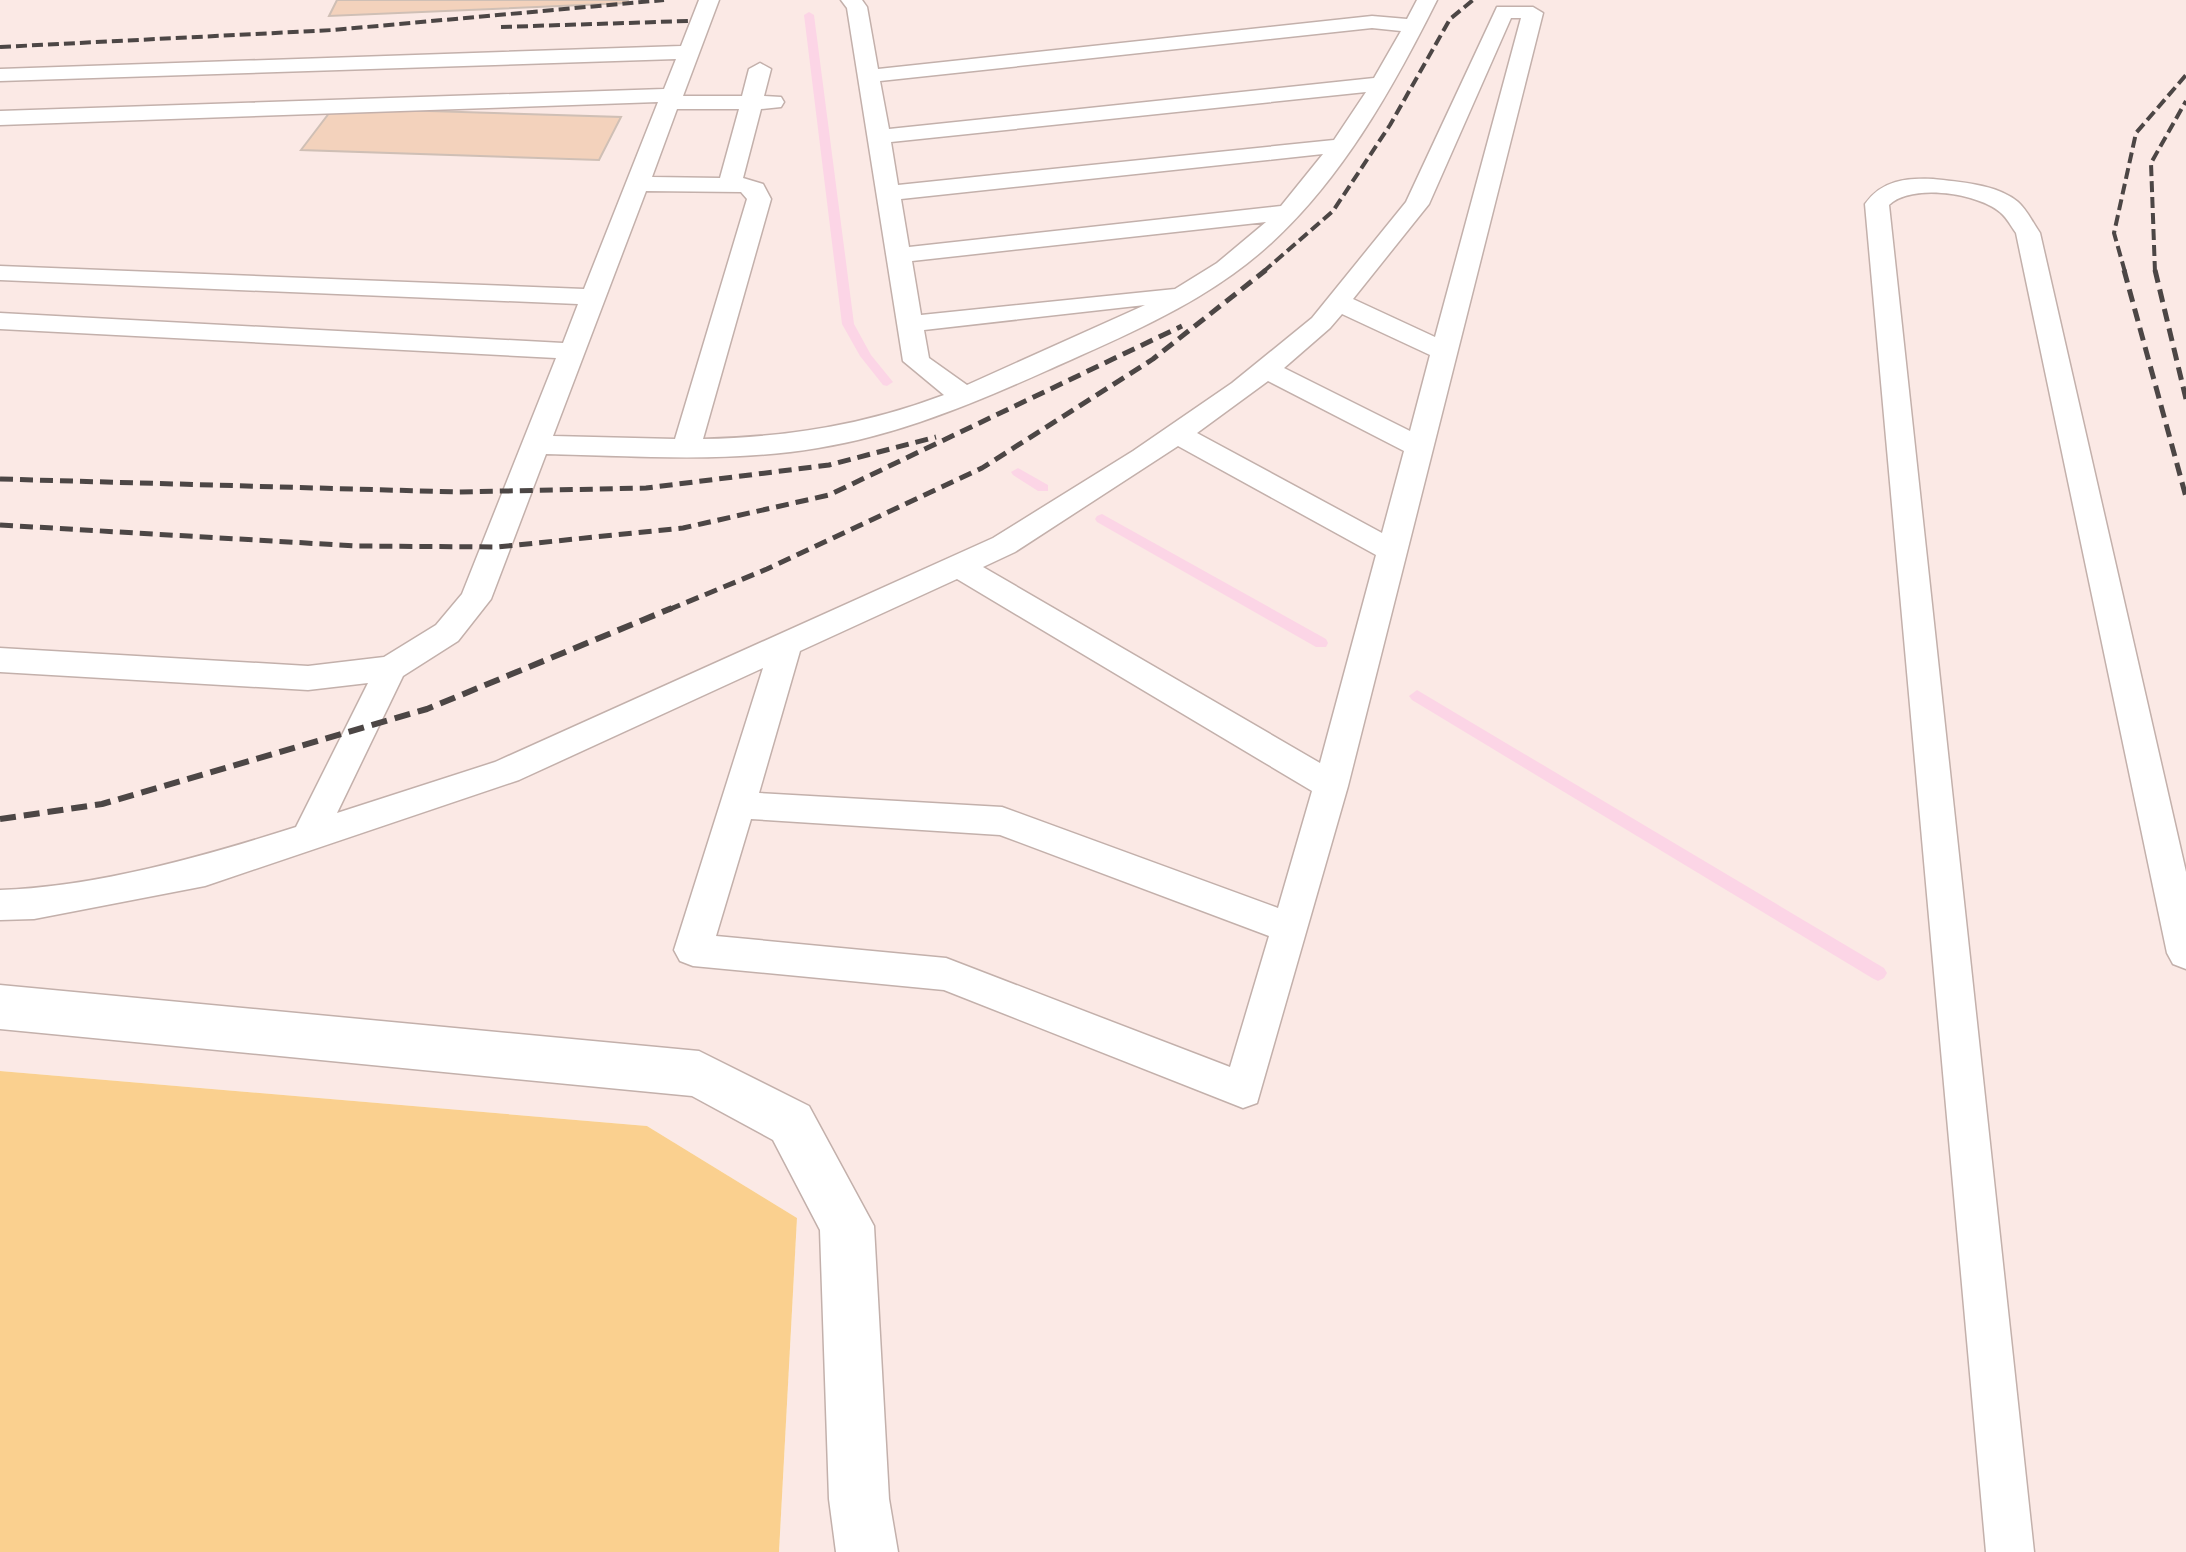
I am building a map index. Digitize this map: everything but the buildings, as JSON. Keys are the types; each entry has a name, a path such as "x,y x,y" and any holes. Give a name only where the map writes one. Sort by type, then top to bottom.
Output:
{"street":[{"path":"0,1007 699,1074 791,1123 847,1226 859,1499 867,1552"}],"lane":[{"path":"0,660 308,678 391,668 447,633 476,599 709,0"},
{"path":"851,0 857,7 916,361 965,397"},
{"path":"537,445 687,447 777,443 856,432 965,397 1157,311 1250,250 1306,194 1381,84 1427,0"},
{"path":"0,905 34,904 205,871 507,771 786,644 1004,545 1177,434 1266,369 1321,323 1417,204 1504,11 1533,13 1331,786 1243,1090 946,974 693,950 786,644"},
{"path":"868,76 1372,22 1414,26"},
{"path":"0,75 689,52"},
{"path":"300,108 319,65"},
{"path":"730,185 762,102 760,69"},
{"path":"878,137 1381,84"},
{"path":"0,118 671,99 762,102"},
{"path":"888,193 1338,146"},
{"path":"638,184 730,185 755,189 759,199 687,447"},
{"path":"2010,1552 1877,204 1891,191 1911,186 1939,186 1978,195 2007,206 2028,233 2186,953"},
{"path":"899,255 1288,212"},
{"path":"0,273 594,297"},
{"path":"910,324 1183,294"},
{"path":"1338,302 1445,352"},
{"path":"0,321 573,351"},
{"path":"1266,369 1420,448"},
{"path":"1177,434 1392,551"},
{"path":"958,566 1331,786"},
{"path":"309,836 391,668"},
{"path":"738,805 1002,821 1290,928"}],"shaded area":[{"path":"0,0 2186,0 2186,1552 779,1552 797,1218 647,1126 0,1071"},
{"path":"0,1071 647,1126 797,1218 779,1552 0,1552"}],"waterway":[{"path":"809,15 848,324 866,356 887,382"},
{"path":"1018,472 1043,488"},
{"path":"1102,519 1321,643"},
{"path":"1417,696 1878,973"}],"railway":[{"path":"0,47 333,30 664,0"},
{"path":"1263,272 1333,211 1390,125 1450,19 1473,0"},
{"path":"501,27 688,21"},
{"path":"2125,272 2114,233 2136,133 2186,75"},
{"path":"2155,272 2151,163 2186,101"},
{"path":"668,610 767,569 982,468 1153,359 1266,270"},
{"path":"2124,270 2186,497"},
{"path":"2155,270 2186,399"},
{"path":"0,525 357,546 497,547 683,528 829,495 1182,326"},
{"path":"0,479 458,492 646,488 829,465 936,437"},
{"path":"0,819 102,804 427,709 672,608"}]}
